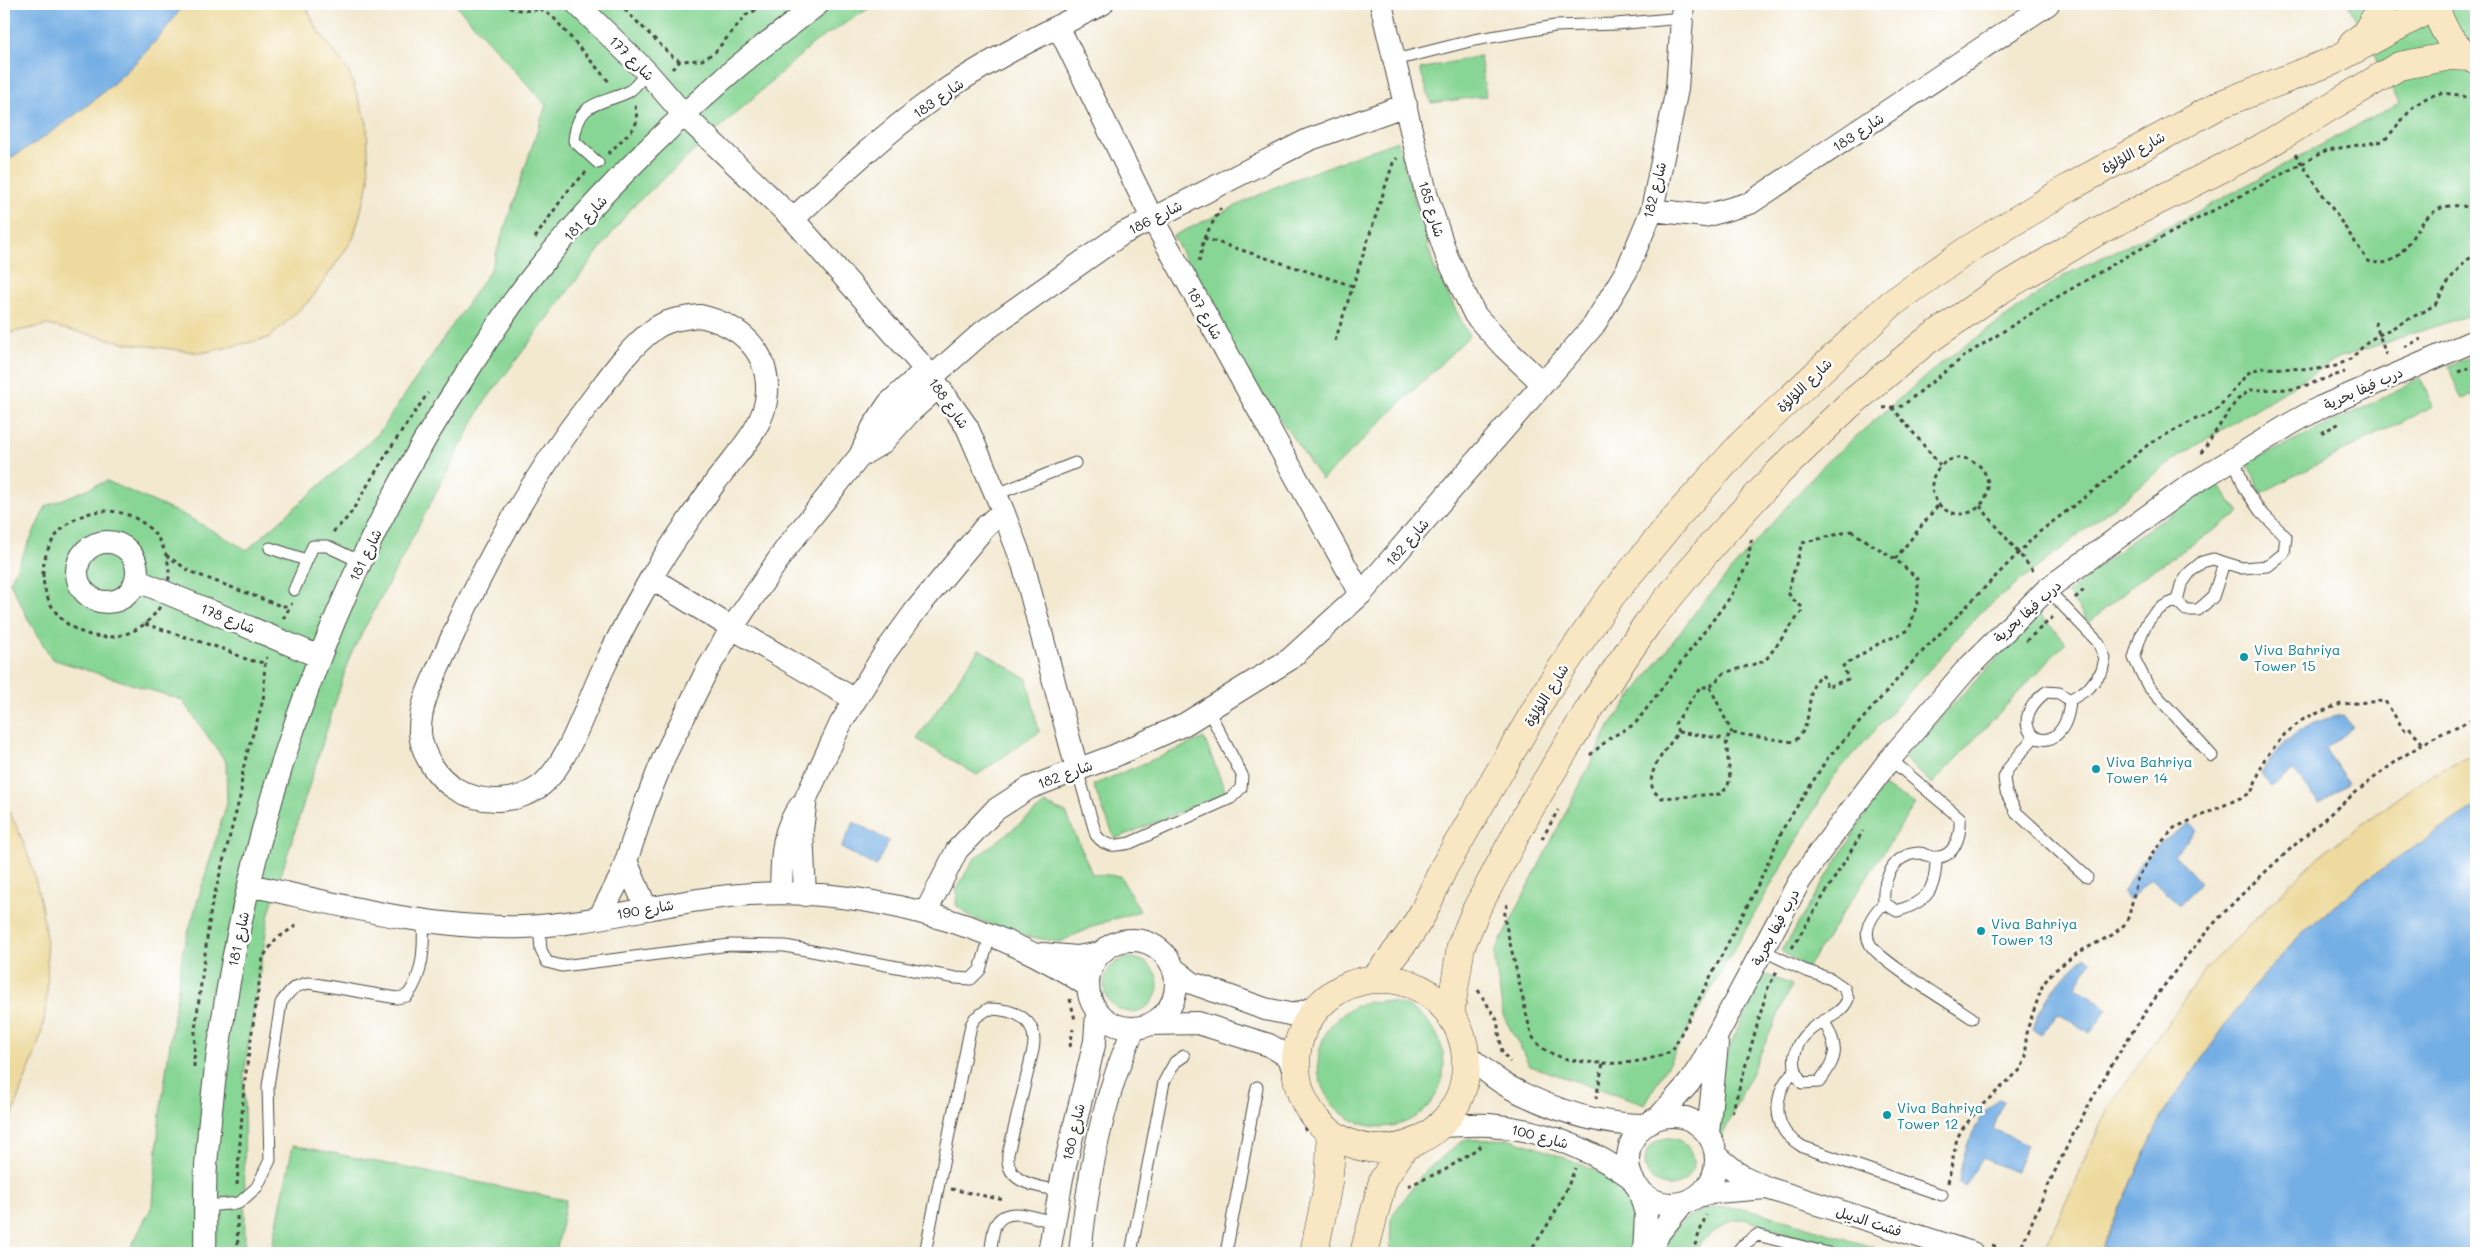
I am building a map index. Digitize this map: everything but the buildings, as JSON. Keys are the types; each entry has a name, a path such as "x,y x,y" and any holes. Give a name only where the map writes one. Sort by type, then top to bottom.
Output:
{"main road":[{"path":"2333,61 2365,34 2384,4"},
{"name":"شارع اللؤلؤة","path":"1375,979 1414,927 1444,866 1550,687 1611,596 1677,516 1751,436 1891,304 1966,251 2070,187 2221,104 2333,61 2410,19 2428,4"},
{"path":"2435,4 2445,32 2456,46 2473,59"},
{"path":"1450,1015 1461,946 1477,908 1529,810 1588,712 1647,624 1711,546 1776,474 1849,405 1925,342 1997,292 2098,231 2258,150 2399,66 2432,59 2473,59"},
{"path":"1314,1253 1328,1192 1332,1161 1320,1137 1316,1120 1295,1092 1296,1057 1303,1030 1318,1006 1335,992 1354,983 1375,979 1397,980 1418,987 1436,999 1450,1015 1460,1034 1465,1054 1465,1074 1461,1094 1452,1111 1439,1126 1422,1138 1404,1147 1385,1150 1365,1148 1320,1137"},
{"path":"1364,1253 1383,1180 1404,1147"}],"street":[{"name":"شارع 177","path":"577,4 653,78 685,116"},
{"name":"شارع 181","path":"206,1253 206,1168 219,1044 232,964 249,885 274,787 320,657 361,562 416,453 482,349 532,277 585,216 665,133 723,79 818,4"},
{"name":"شارع 183","path":"793,219 857,160 934,98 1006,53 1102,4"},
{"name":"شارع 185","path":"1381,4 1427,197 1447,258 1475,315 1504,347 1543,384"},
{"name":"شارع 183","path":"1652,210 1705,216 1750,203 2048,4"},
{"name":"شارع 182","path":"926,912 957,850 995,810 1028,788 1149,741 1208,710 1290,659 1361,594 1594,325 1627,270 1652,210 1677,89 1682,11"},
{"name":"شارع 187","path":"1058,26 1152,218 1361,594"},
{"name":"شارع 186","path":"732,628 787,546 860,456 882,443 911,411 932,378 984,331 1122,234 1308,140 1406,105"},
{"name":"شارع 188","path":"685,116 793,219 932,378 967,427 1000,503 1022,564 1077,769"},
{"path":"700,316 722,321 741,333 756,350 765,372 767,394 762,416 750,436 694,512 651,578 605,665 566,751 555,771 539,787 519,797 497,801 475,798 454,789 438,774 426,755 420,733 424,700 467,602 512,518 574,423 639,342 656,327 677,318 700,316"},
{"name":"درب فيفا بحرية","path":"1652,1122 1689,1083 1718,1036 1762,950 1814,860 1890,758 1965,671 2047,589 2096,555 2133,525 2234,459 2321,407 2476,340"},
{"path":"781,893 783,845 786,832 806,798 828,748 854,699 916,610 985,527 1000,503"},
{"path":"651,578 854,699"},
{"name":"شارع 178","path":"136,580 320,657"},
{"path":"600,918 615,891 664,757 694,696 732,628"},
{"path":"805,895 802,830 806,798"},
{"path":"626,861 646,908"},
{"name":"شارع 190","path":"249,885 423,920 465,925 523,927 600,918 646,908 730,896 781,893 858,900 926,912 1036,954 1077,957 1100,954"},
{"path":"1295,1092 1289,1058 1269,1045 1198,1023 1120,1027 1108,1021 1097,1012 1090,1000 1078,988 1089,974 1100,954 1119,942 1141,941 1155,946 1166,956 1174,969 1192,983 1265,1009 1294,1015 1318,1006"},
{"name":"شارع 190","path":"1036,954 1078,988"},
{"path":"1143,1026 1166,1012 1175,996 1174,969"},
{"name":"شارع 180","path":"1049,1253 1059,1190 1095,1041 1097,1012"},
{"name":"شارع 180","path":"1080,1253 1084,1213 1095,1154 1122,1056 1143,1026"},
{"name":"درب فيفا بحرية","path":"1708,1134 1718,1036"},
{"path":"1465,1054 1507,1086 1544,1103 1592,1120 1619,1125 1652,1122 1672,1116 1686,1118 1698,1124 1708,1134 1716,1155 1713,1178 1659,1233 1650,1253"},
{"path":"1644,1253 1646,1214 1628,1164 1629,1149 1635,1136 1652,1122"},
{"name":"شارع 100","path":"1439,1126 1488,1125 1526,1129 1582,1148 1606,1160 1635,1184"},
{"name":"فشت الديبل","path":"1716,1155 1740,1175 1767,1188 1972,1253"},
{"path":"1635,1184 1659,1203 1691,1200"},
{"name":"فشت الديبل","path":"1691,1200 1734,1191 1767,1188"}],"lane":[{"path":"1395,60 1474,40 1555,26 1616,24 1682,11"},
{"path":"598,162 574,141 576,122 592,104 630,91 653,78"},
{"path":"2177,601 2180,585 2190,572 2202,562 2213,559 2242,568 2268,566 2284,553 2286,537 2260,511 2245,489 2234,459"},
{"path":"1000,503 1075,463"},
{"path":"295,596 306,560 313,546 327,546 361,562"},
{"path":"270,548 306,560"},
{"path":"2177,601 2186,610 2198,610 2212,597 2224,563"},
{"path":"2047,589 2063,608 2098,642 2105,658 2102,671 2089,688 2070,700 2064,727 2052,737 2042,741 2033,738 2028,729 2028,713 2035,701 2046,692 2059,693 2070,700"},
{"path":"2177,601 2164,604 2152,614 2141,632 2134,658 2148,686 2212,756"},
{"path":"1077,769 1096,835 1103,844 1113,847 1130,843 1231,798 1241,788 1242,775 1208,710"},
{"path":"2033,738 2008,769 2004,778 2006,792 2016,812 2087,877"},
{"path":"1890,758 1960,818 1961,833 1957,843 1948,853 1936,858 1920,853 1907,856 1895,863 1886,879 1883,891 1884,903 1874,913 1867,928 1869,942 1876,952 1892,964 1972,1018"},
{"path":"1884,903 1897,911 1918,904 1933,884 1936,858"},
{"path":"206,1206 236,1204 257,1186 270,1160 268,1086 281,1003 288,993 295,985 309,983 398,998 407,996 415,986 420,968 424,943 423,920"},
{"path":"539,925 541,950 547,962 562,966 730,945 785,946 956,978 971,979 980,970 990,936"},
{"path":"1762,950 1784,961 1831,978 1844,988 1848,998 1845,1006 1810,1030 1800,1042 1794,1057 1794,1071 1802,1083 1819,1082 1832,1064 1834,1044 1824,1022"},
{"path":"925,1253 971,1025 981,1012 996,1009 1021,1016 1028,1020 1035,1034 1033,1050 1008,1154 1009,1168 1017,1179 1059,1190"},
{"path":"1131,1253 1164,1082 1175,1062 1184,1056"},
{"path":"1794,1071 1786,1079 1778,1100 1778,1119 1786,1134 1803,1147 1942,1194"},
{"path":"1226,1253 1257,1087"},
{"path":"990,1253 995,1226 1008,1214 1016,1213 1053,1222"},
{"path":"1736,1253 1757,1235 1828,1253"}],"path":[{"path":"502,4 522,10 540,9 558,4"},
{"path":"619,4 680,61"},
{"path":"634,105 653,78 680,61 702,60 715,52 746,15 768,4"},
{"path":"532,242 579,176 598,162 634,127 637,119 634,105 620,95 570,36 540,9"},
{"path":"1879,411 1885,407 1902,406 1966,355 2054,299 2130,254 2327,150 2384,141 2414,106 2428,97 2441,93 2459,95 2476,100"},
{"path":"1335,341 1393,163 1413,135"},
{"path":"2291,148 2368,261 2378,264 2394,260 2406,249 2421,222 2434,212 2448,207 2462,206 2476,210"},
{"path":"1199,265 1204,238 1223,204"},
{"path":"1204,238 1353,286"},
{"path":"2228,398 2248,373 2260,368 2317,370 2336,366 2352,358 2368,340 2435,305 2450,279 2465,261 2476,255"},
{"path":"2375,322 2386,355"},
{"path":"2455,374 2476,365"},
{"path":"327,546 330,536 349,516 389,450 429,392"},
{"path":"1892,407 1940,465"},
{"path":"2317,435 2343,422"},
{"path":"1957,457 1967,458 1981,467 1988,482 1985,498 1980,506 1966,513 1958,514 1939,504 1934,497 1932,483 1940,465 1957,457"},
{"path":"1895,559 1939,504"},
{"path":"1980,506 2047,589"},
{"path":"107,510 126,514 144,523 157,537 166,554 169,574 166,593 158,610 145,624 129,634 111,638 92,637 68,626 50,605 42,583 42,567 46,552 56,534 70,521 88,513 107,510"},
{"path":"1588,756 1610,738 1635,724 1731,596 1743,576 1752,536 1758,529"},
{"path":"1678,732 1675,724 1700,687 1710,687 1724,673 1765,661 1802,611 1802,607 1791,598 1788,592 1802,543 1851,531 1895,559 1918,579 1918,600 1908,630 1878,644 1843,666 1848,679 1828,687 1822,676 1819,676 1814,683 1806,729 1801,736 1793,742 1732,733"},
{"path":"166,554 198,574 281,606 289,606"},
{"path":"2022,646 2092,584"},
{"path":"193,1076 195,1030 211,908 241,793 241,773 246,751 263,698 265,663 274,637 295,596"},
{"path":"145,624 226,650 248,660 265,663"},
{"path":"1710,687 1732,733"},
{"path":"1942,1194 1950,1179 1957,1138 1979,1108 2022,1069 2026,1057 2028,1028 2043,984 2054,971 2078,952 2112,935 2124,925 2129,916 2137,880 2153,852 2174,828 2251,793 2265,758 2285,734 2305,718 2341,704 2385,701 2404,730 2409,728 2424,745"},
{"path":"2019,1253 2057,1166 2099,1086 2159,994 2210,928 2272,866 2358,790 2424,745 2476,718"},
{"path":"1678,732 1650,778 1651,788 1662,798 1720,794 1728,788 1730,779 1726,739"},
{"path":"1678,732 1726,739"},
{"path":"1726,739 1732,733"},
{"path":"1541,841 1560,807"},
{"path":"1731,1119 1768,987 1865,828"},
{"path":"1510,897 1504,916 1531,1034 1536,1044 1542,1049 1577,1062 1603,1063 1596,1101 1587,1098"},
{"path":"238,1253 236,1204 244,1086 263,957 276,939 297,925"},
{"path":"1069,1057 1078,988"},
{"path":"1478,988 1486,1006 1497,1020 1502,1052 1512,1065"},
{"path":"1295,1092 1320,1137"},
{"path":"1402,1191 1408,1185 1445,1170 1464,1156 1488,1144"},
{"path":"1528,1253 1544,1232 1567,1190 1582,1148"},
{"path":"938,1186 1005,1201"},
{"path":"1692,1253 1706,1216 1731,1198 1734,1191"}],"green space":[{"path":"455,4 876,4 815,42 631,208 483,404 350,656 269,913 244,1075 245,1253 128,1253 153,1204 159,1122 183,950 227,802 226,762 182,700 52,659 29,621 10,582 46,506 107,481 190,518 247,550 378,434 491,269 546,105"},
{"path":"2348,4 2476,4 2476,313 2338,358 2173,460 1981,612 1834,776 1645,1104 1530,1066 1503,1015 1494,954 1610,725 1699,607 1824,464 1941,363 2065,275 2191,215 2399,103"},
{"path":"1480,56 1486,96 1431,103 1420,69"},
{"path":"1397,141 1434,267 1469,336 1322,480 1239,360 1173,236 1284,183"},
{"path":"2476,354 2476,394 2462,399 2448,367"},
{"path":"2420,378 2433,406 2261,493 2247,462 2357,411"},
{"path":"2217,484 2240,513 2138,580 2089,623 2067,593 2133,539"},
{"path":"2039,614 2066,642 1932,784 1903,757"},
{"path":"979,649 1027,679 1039,732 977,775 917,739"},
{"path":"1204,738 1226,793 1115,839 1093,785"},
{"path":"1883,786 1915,804 1807,968 1781,951"},
{"path":"1045,804 1066,813 1092,874 1120,876 1140,911 1096,925 1060,942 1030,937 972,918 956,905 957,889 973,860"},
{"path":"1126,958 1136,958 1146,962 1154,970 1158,985 1154,1000 1146,1008 1136,1012 1126,1012 1116,1008 1108,1000 1104,990 1104,980 1108,970 1116,962"},
{"path":"1767,975 1792,985 1721,1139 1714,1112 1718,1074 1757,984"},
{"path":"1381,1001 1405,1006 1425,1020 1439,1040 1444,1064 1439,1088 1425,1108 1405,1122 1381,1127 1357,1122 1337,1108 1323,1088 1318,1064 1323,1040 1337,1020 1357,1006"},
{"path":"1669,1138 1678,1140 1686,1145 1691,1153 1693,1162 1691,1171 1686,1179 1678,1184 1669,1186 1660,1184 1652,1179 1647,1171 1645,1162 1647,1153 1652,1145 1660,1140"},
{"path":"1511,1139 1593,1170 1623,1186 1632,1194 1631,1253 1390,1253 1391,1217 1424,1172 1463,1140"},
{"path":"293,1145 566,1200 556,1253 271,1253"},
{"path":"1714,1207 1748,1209 1892,1253 1846,1253 1744,1219 1732,1220 1701,1241 1696,1253 1661,1253 1681,1222 1694,1214"}],"sand":[{"path":"184,4 305,4 316,27 349,72 367,123 369,182 353,239 312,298 269,338 202,353 126,343 47,325 4,334 4,162 54,130 103,93 146,51"},
{"path":"2476,753 2476,806 2367,879 2301,934 2163,1114 2099,1253 2043,1253 2108,1108 2207,967 2319,856 2427,777"},
{"path":"4,803 17,826 27,852 42,908 46,937 47,994 44,1021 34,1056 12,1118 4,1133"}],"water":[{"path":"4,4 184,4 146,51 103,93 54,130 4,162"},
{"path":"2343,715 2353,727 2325,749 2349,783 2319,803 2294,771 2271,787 2261,774 2268,762 2285,742 2317,722"},
{"path":"2476,806 2476,1253 2099,1253 2163,1114 2248,993 2301,934 2367,879"},
{"path":"854,822 889,841 876,866 841,848"},
{"path":"2190,823 2197,830 2174,854 2200,882 2180,905 2151,878 2129,901 2123,894 2143,860 2158,845"},
{"path":"2085,957 2091,961 2076,986 2108,1009 2090,1033 2058,1014 2041,1035 2033,1030 2041,1009 2053,989"},
{"path":"1998,1099 2004,1101 1993,1129 2027,1145 2015,1172 1982,1158 1965,1186 1959,1183 1966,1148 1982,1117"}],"place":[{"name":"Viva Bahriya Tower 15","path":"2244,657"},
{"name":"Viva Bahriya Tower 14","path":"2096,769"},
{"name":"Viva Bahriya Tower 13","path":"1981,931"},
{"name":"Viva Bahriya Tower 12","path":"1887,1115"}]}
